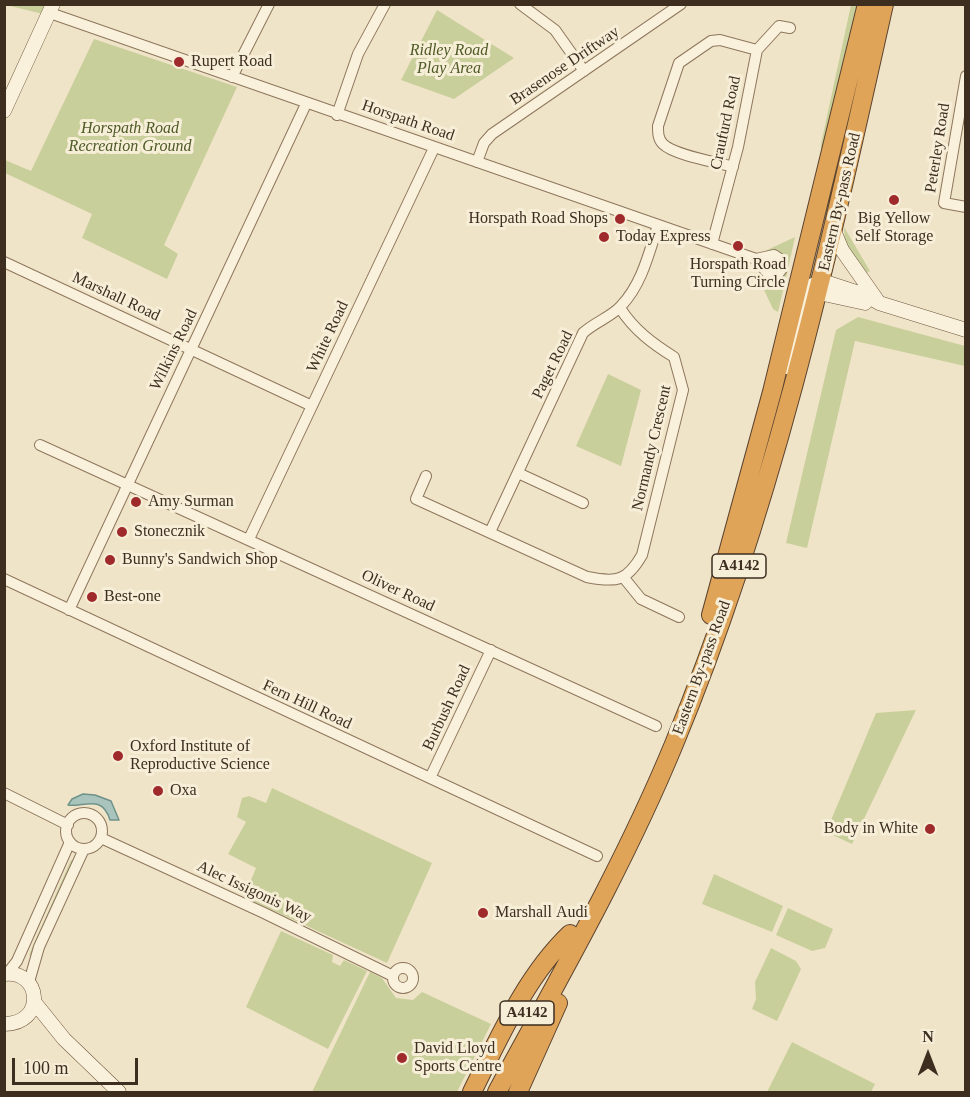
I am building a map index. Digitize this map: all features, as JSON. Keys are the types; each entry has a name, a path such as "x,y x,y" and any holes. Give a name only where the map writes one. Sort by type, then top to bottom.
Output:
{"highway":[{"name":"Eastern By-pass Road","path":"497,1092 628,849 674,744 710,652 774,462 813,284 867,4"},
{"name":"Eastern By-pass Road","path":"484,1092 616,847 665,739 710,618 772,392 834,231 885,4"},
{"path":"518,1092 602,915 628,849"},
{"path":"472,1092 502,1031 536,975 555,948 570,933"}],"main road":[{"path":"4,111 51,9"},
{"path":"834,231 842,250 879,303"},
{"path":"813,284 862,303 879,303 966,330"},
{"path":"6,974 21,976 29,982 35,1003 30,1015 10,1025"},
{"path":"35,1003 64,1039 119,1092"},
{"path":"10,1025 40,1024 64,1039"}],"street":[{"path":"232,77 269,4"},
{"path":"337,115 358,54 385,4"},
{"path":"520,4 555,30 584,71"},
{"name":"Brasenose Driftway","path":"477,162 487,138 676,6"},
{"name":"Horspath Road","path":"51,9 337,115 756,259"},
{"path":"733,166 671,149 662,143 658,136 658,126 679,63 711,41 720,40 757,50 779,26 790,28"},
{"name":"Craufurd Road","path":"712,244 733,166 757,50"},
{"name":"Peterley Road","path":"966,76 944,203 966,207"},
{"name":"Wilkins Road","path":"69,610 126,484 192,349 306,104"},
{"name":"White Road","path":"249,539 434,148"},
{"name":"Paget Road","path":"490,532 583,333 595,322 620,308 641,277 658,225"},
{"name":"Marshall Road","path":"4,262 312,406"},
{"name":"Normandy Crescent","path":"620,308 629,322 644,336 674,357 683,390 642,555 633,570 624,578"},
{"name":"Oliver Road","path":"40,445 656,726"},
{"path":"518,473 583,503"},
{"path":"426,476 412,497 587,577 606,581 624,578 640,599 679,617"},
{"name":"Fern Hill Road","path":"4,579 597,856"},
{"name":"Burbush Road","path":"430,778 491,650"},
{"path":"4,793 68,825"},
{"path":"91,815 100,822 101,838 94,847 84,849 70,842 66,834 68,825 75,816 91,815"},
{"name":"Alec Issigonis Way","path":"101,838 254,908 393,976"},
{"path":"6,974 17,962 70,842"},
{"path":"29,982 39,947 84,849"}],"green space":[{"path":"6,5 44,5 43,14"},
{"path":"851,5 857,5 821,153 821,144"},
{"name":"Ridley Road Play Area","path":"437,10 514,58 454,99 401,80"},
{"name":"Horspath Road Recreation Ground","path":"94,39 237,87 164,245 178,254 167,279 82,238 92,214 5,173 5,160 31,171"},
{"path":"844,227 870,271 863,275 845,247"},
{"path":"795,237 788,269 787,260 781,254 765,251"},
{"path":"788,269 778,312 773,309 756,273 771,282 783,278"},
{"path":"858,317 965,346 965,366 855,341 807,548 786,543 836,330"},
{"path":"608,374 641,390 621,466 576,446"},
{"path":"916,710 852,844 826,832 876,713"},
{"path":"272,788 432,863 387,963 244,897 256,868 228,854 246,822 237,817 242,798 249,796 266,803"},
{"path":"71,860 74,861 30,956 29,955"},
{"path":"714,874 783,906 772,932 702,904"},
{"path":"788,908 833,929 825,948 812,951 776,935"},
{"path":"281,931 333,955 332,962 340,966 344,960 367,971 328,1049 246,1007"},
{"path":"771,948 796,961 801,969 777,1021 752,1009 756,999 755,982"},
{"name":"David Lloyd Sports Centre","path":"370,972 382,978 396,998 413,1000 422,992 491,1024 457,1092 312,1092"},
{"path":"792,1042 875,1084 871,1092 767,1092"}],"water":[{"path":"83,794 95,795 111,801 119,820 110,820 102,807 97,804 68,805 72,799"}],"place":[{"name":"Rupert Road","path":"179,62"},
{"name":"Big Yellow Self Storage","path":"894,200"},
{"name":"Horspath Road Shops","path":"620,219"},
{"name":"Today Express","path":"604,237"},
{"name":"Horspath Road Turning Circle","path":"738,246"},
{"name":"Amy Surman","path":"136,502"},
{"name":"Stonecznik","path":"122,532"},
{"name":"Bunny's Sandwich Shop","path":"110,560"},
{"name":"Best-one","path":"92,597"},
{"name":"Oxford Institute of Reproductive Science","path":"118,756"},
{"name":"Oxa","path":"158,791"},
{"name":"Body in White","path":"930,829"},
{"name":"Marshall Audi","path":"483,913"},
{"name":"David Lloyd Sports Centre","path":"402,1058"}]}
